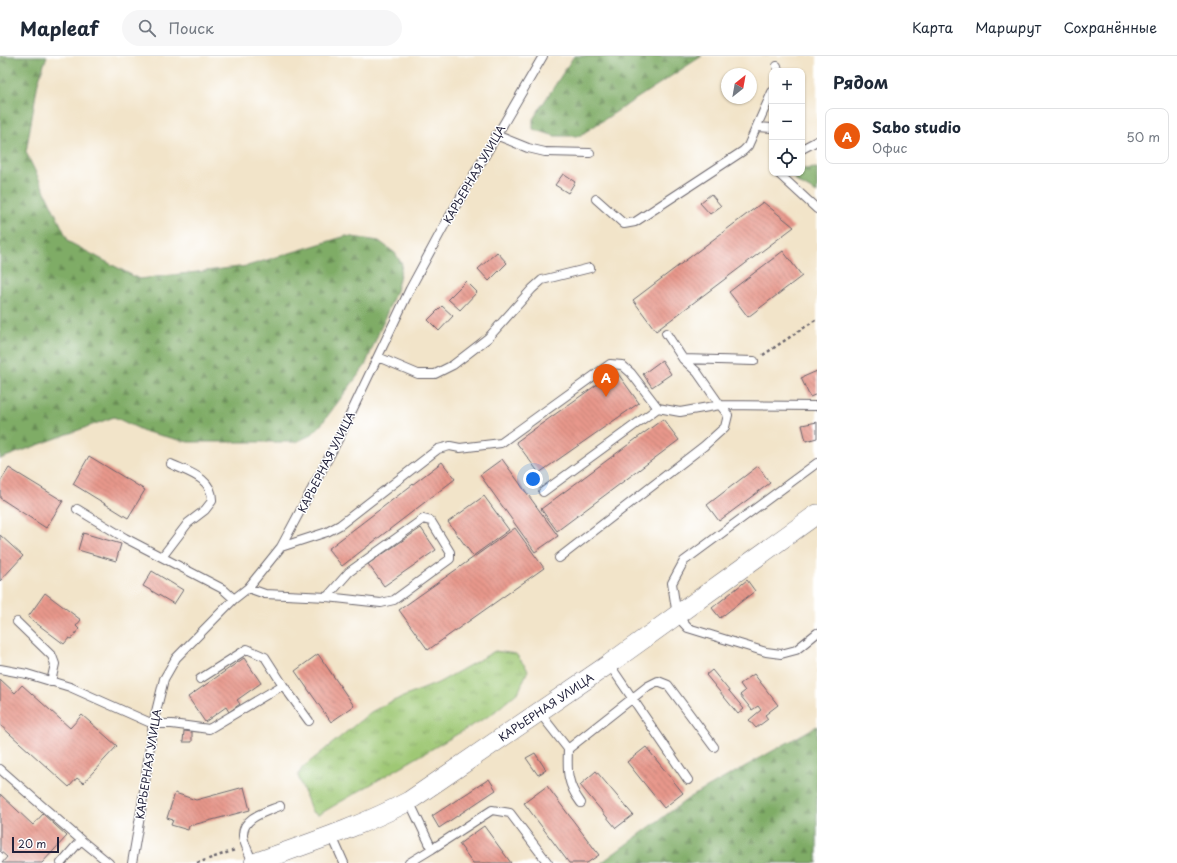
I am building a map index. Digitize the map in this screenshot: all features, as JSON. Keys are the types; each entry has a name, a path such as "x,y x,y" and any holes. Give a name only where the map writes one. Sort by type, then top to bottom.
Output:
{"street":[{"name":"КАРЬЕРНАЯ УЛИЦА","path":"251,857 332,836 382,815 409,800 609,664 817,514"}],"lane":[{"name":"КАРЬЕРНАЯ УЛИЦА","path":"132,863 142,805 152,724 164,680 176,658 234,599 248,588 281,548 339,438 414,282 444,226 543,56"},
{"path":"596,200 624,224 635,222 743,151 748,146 769,99"},
{"path":"756,127 769,128"},
{"path":"496,136 528,148 546,152 590,153"},
{"path":"805,147 817,141"},
{"path":"781,176 817,209"},
{"path":"378,357 418,374 435,374 453,365 488,338 542,280 590,268"},
{"path":"559,558 704,446 725,427 728,415 697,372 683,359 666,334"},
{"path":"683,359 754,361"},
{"path":"281,548 327,532 340,525 438,449 450,446 460,448 500,443 610,364 622,365 631,373 658,408 680,412 720,405 817,406"},
{"path":"543,492 658,408"},
{"path":"817,463 684,561 672,583 677,616 688,628 766,652 781,654 796,650 817,633"},
{"path":"162,558 188,523 205,510 212,501 211,489 205,481 171,464"},
{"path":"77,509 125,538 223,589 234,599"},
{"path":"248,588 265,594 327,597 381,603 394,600 450,559 450,552 431,520 423,519 349,572 327,597"},
{"path":"16,622 52,656 55,664 51,682"},
{"path":"200,679 247,649 265,657 283,686 309,721"},
{"path":"609,664 688,780"},
{"path":"0,668 70,687 152,724 172,724 209,729 283,686"},
{"path":"568,749 648,686 658,682 668,685 714,747"},
{"path":"538,712 568,749 567,774 572,791 581,803"},
{"path":"0,769 109,863"},
{"path":"409,800 432,850"},
{"path":"251,857 243,836 246,826 253,817 280,806"},
{"path":"409,863 432,850 492,810 510,812 548,863"},
{"path":"332,836 344,863"},
{"path":"62,863 81,840"}],"path":[{"path":"754,361 817,319"},
{"path":"198,863 251,857"}],"green space":[{"path":"0,56 47,56 38,82 26,152 69,242 139,279 247,266 346,236 379,241 395,253 402,264 397,288 365,366 320,426 311,435 296,442 188,442 146,432 114,417 0,459"},
{"path":"574,56 702,56 579,136 555,136 533,129 533,119"},
{"path":"817,168 817,193 797,182 793,176 805,176 805,169"},
{"path":"495,651 516,654 528,670 519,691 492,714 318,815 312,812 298,776 302,768 371,712 388,703 438,683"},
{"path":"817,726 817,863 601,863 689,798"}],"building":[{"path":"563,174 575,182 568,193 555,185"},
{"path":"711,194 721,206 710,214 700,203"},
{"path":"763,202 794,227 656,331 633,300"},
{"path":"783,251 802,276 748,317 729,292"},
{"path":"497,252 507,263 489,281 478,269"},
{"path":"466,281 477,292 460,310 448,299"},
{"path":"442,306 453,316 439,331 428,320"},
{"path":"662,360 671,374 652,387 643,374"},
{"path":"616,371 639,403 539,473 516,442"},
{"path":"817,371 817,394 810,397 801,378"},
{"path":"663,419 679,440 557,531 541,509"},
{"path":"817,422 817,438 806,441 802,425"},
{"path":"89,456 145,490 128,518 73,484"},
{"path":"502,459 558,536 535,552 480,475"},
{"path":"442,462 455,479 342,566 328,549"},
{"path":"758,466 770,483 719,521 707,505"},
{"path":"9,468 63,501 46,528 0,498 0,482"},
{"path":"484,496 509,530 473,556 448,522"},
{"path":"421,528 436,550 384,586 368,564"},
{"path":"515,528 544,568 428,650 399,610"},
{"path":"83,533 121,544 116,561 78,550"},
{"path":"0,535 23,556 0,581"},
{"path":"152,571 183,590 174,604 143,586"},
{"path":"747,580 755,591 720,618 712,608"},
{"path":"45,593 81,620 76,626 79,629 71,639 69,638 64,644 28,617"},
{"path":"318,654 354,706 331,722 295,671"},
{"path":"244,658 261,683 237,700 240,704 229,712 226,707 205,722 188,697"},
{"path":"712,670 744,709 738,714 706,675"},
{"path":"754,674 778,705 765,715 768,719 756,728 749,720 761,710 758,706 752,710 740,695 745,691 740,684"},
{"path":"0,679 15,693 22,685 70,728 82,715 117,746 83,783 77,778 69,787 0,725"},
{"path":"184,731 192,732 192,742 183,742"},
{"path":"646,747 683,793 664,808 627,762"},
{"path":"535,753 546,770 538,775 526,758"},
{"path":"596,771 633,815 616,828 580,785"},
{"path":"489,779 496,790 439,828 432,816"},
{"path":"547,786 599,855 587,863 569,863 524,803"},
{"path":"244,787 250,810 189,826 188,830 171,825 173,820 167,818 175,793 196,800"},
{"path":"0,794 33,825 43,814 67,836 42,863 2,863 7,857 0,851"},
{"path":"484,826 511,863 473,863 459,844"}],"place":[{"name":"Sabo studio","path":"606,397"}]}
